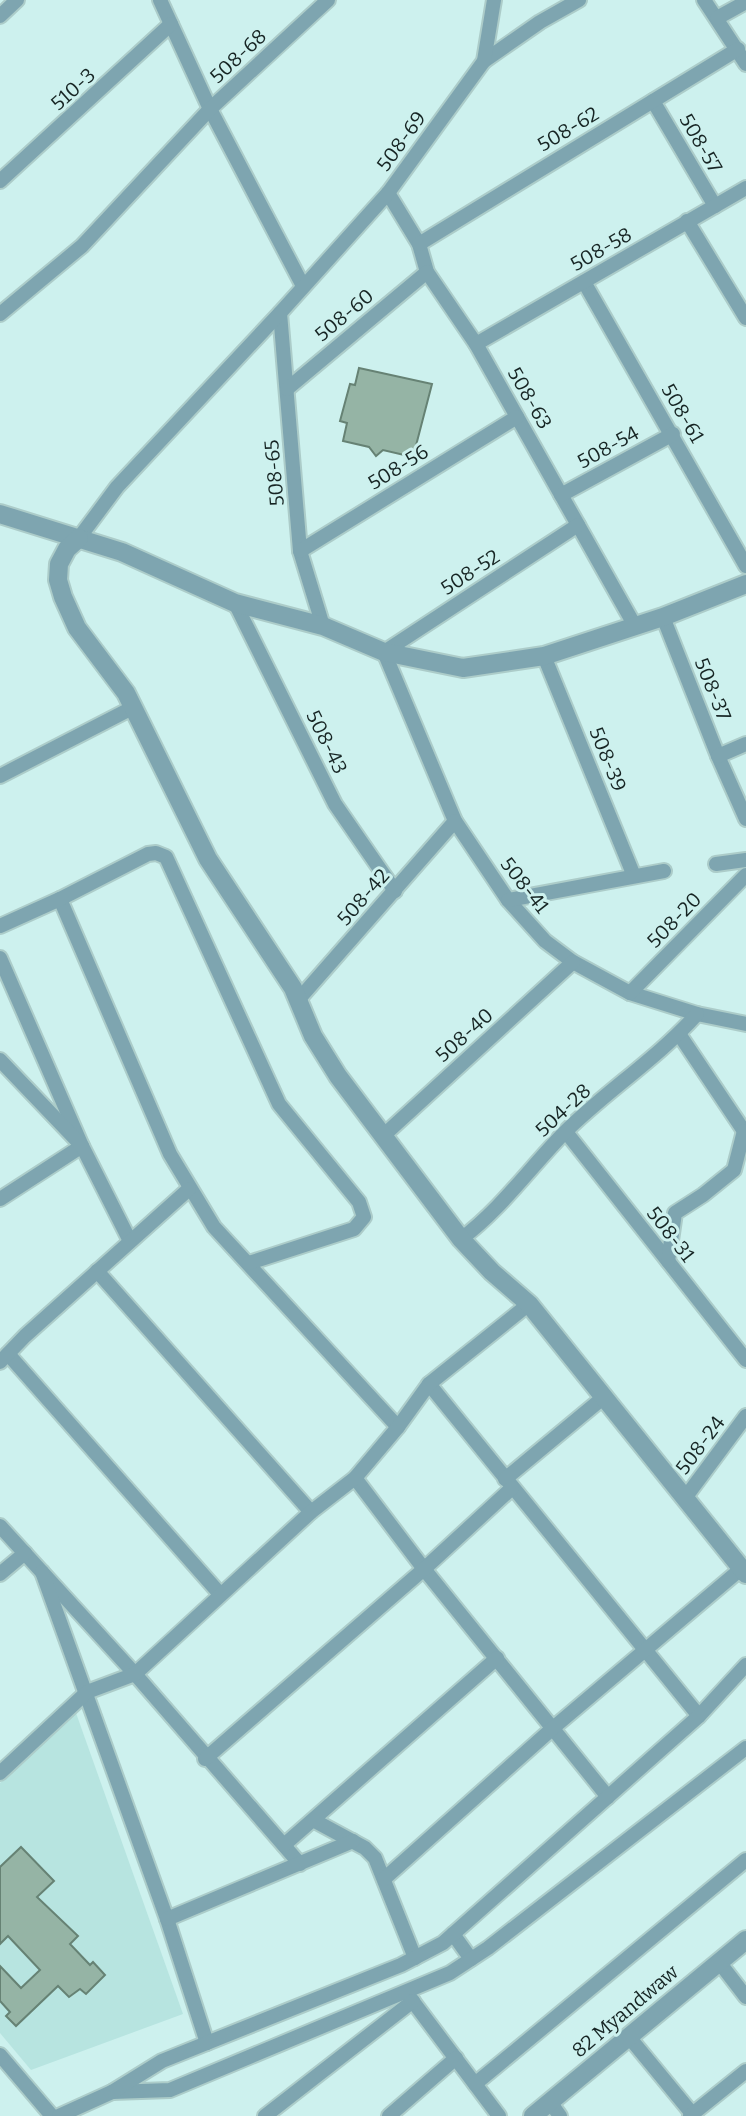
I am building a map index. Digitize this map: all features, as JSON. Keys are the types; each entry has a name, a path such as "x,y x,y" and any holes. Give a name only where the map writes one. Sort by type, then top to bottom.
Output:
{"street":[{"path":"0,16 17,0"},
{"path":"160,0 210,109 303,286"},
{"name":"508-68","path":"0,314 82,246 210,109 328,0"},
{"name":"508-69","path":"79,538 117,487 388,193 484,61 494,0"},
{"path":"484,61 540,22 579,0"},
{"path":"704,0 746,64"},
{"path":"717,18 746,2"},
{"name":"510-3","path":"0,181 171,24"},
{"name":"508-62","path":"419,244 738,49"},
{"name":"508-57","path":"653,101 715,206"},
{"name":"508-58","path":"476,344 746,188"},
{"name":"508-63","path":"388,193 419,244 427,272 476,344 635,626"},
{"path":"687,221 746,318"},
{"name":"508-60","path":"287,389 427,272"},
{"name":"508-61","path":"584,282 746,566"},
{"name":"508-65","path":"280,313 300,551 323,626"},
{"name":"508-56","path":"300,551 517,417"},
{"name":"508-54","path":"561,495 673,434"},
{"path":"0,514 122,552 235,603 323,626 384,652 463,668 544,656 663,617 746,584"},
{"name":"508-52","path":"384,652 578,525"},
{"path":"79,538 67,549 59,564 58,580 77,628 118,680 134,707 208,859 299,999 318,1046 461,1239 492,1272 529,1304 744,1571 553,1728 384,1879"},
{"name":"508-43","path":"235,603 335,804 395,891"},
{"name":"508-37","path":"663,617 746,819"},
{"name":"508-41","path":"384,652 455,821 508,900 545,941 573,962 630,993 697,1014 746,1024"},
{"name":"508-39","path":"544,656 634,876"},
{"path":"0,776 134,707"},
{"path":"718,756 746,744"},
{"name":"508-42","path":"299,999 455,821"},
{"path":"0,926 148,854 166,857 279,1104 359,1202 364,1217 354,1229 249,1263"},
{"path":"716,864 746,860"},
{"path":"508,900 664,871"},
{"name":"508-20","path":"630,993 746,875"},
{"path":"60,899 170,1154 189,1189 214,1227 398,1427"},
{"path":"0,958 82,1146 130,1241"},
{"name":"508-40","path":"383,1136 573,962"},
{"name":"504-28","path":"461,1239 486,1220 566,1132 679,1034 697,1014"},
{"path":"668,1261 675,1213 734,1170 745,1133 679,1034"},
{"path":"0,1060 82,1146"},
{"name":"508-31","path":"566,1132 746,1360"},
{"path":"0,1199 82,1146"},
{"path":"189,1189 4,1358 220,1594"},
{"path":"97,1271 311,1512"},
{"path":"0,1773 87,1692 135,1674 311,1512 355,1478 429,1384 529,1304"},
{"path":"429,1384 699,1716"},
{"path":"205,1759 424,1569 508,1483 604,1397"},
{"name":"508-24","path":"685,1498 746,1416"},
{"path":"355,1478 424,1569 608,1797"},
{"path":"0,1526 135,1674 205,1759 300,1864"},
{"path":"0,1574 25,1553"},
{"path":"42,1572 167,1919 207,2043"},
{"path":"284,1845 315,1821 497,1658"},
{"path":"59,2116 112,2092 162,2061 415,1958 443,1943 699,1716 746,1665"},
{"path":"112,2092 170,2090 409,1996 471,1959 746,1748"},
{"path":"315,1821 353,1841 375,1858 415,1958"},
{"path":"167,1919 353,1841"},
{"path":"475,2084 746,1860"},
{"path":"453,1934 471,1959"},
{"name":"82 Myandwaw","path":"533,2116 555,2109 629,2037 746,1940"},
{"path":"719,1962 746,1997"},
{"path":"409,1996 499,2116"},
{"path":"265,2116 409,1996"},
{"path":"629,2037 692,2115 746,2071"},
{"path":"0,2055 52,2116"},
{"path":"389,2116 456,2058"}],"shaded area":[{"path":"76,1713 183,2014 31,2070 0,2033 0,1783"}],"building":[{"path":"359,368 432,384 413,457 383,450 376,456 369,447 343,441 347,423 340,421 350,384 355,385"},
{"path":"21,1847 54,1881 37,1897 78,1936 70,1944 90,1965 93,1962 105,1975 86,1994 80,1989 69,1997 58,1986 16,2026 6,2016 10,2012 0,2001 0,1966 21,1988 40,1970 8,1936 0,1944 0,1867"}]}
